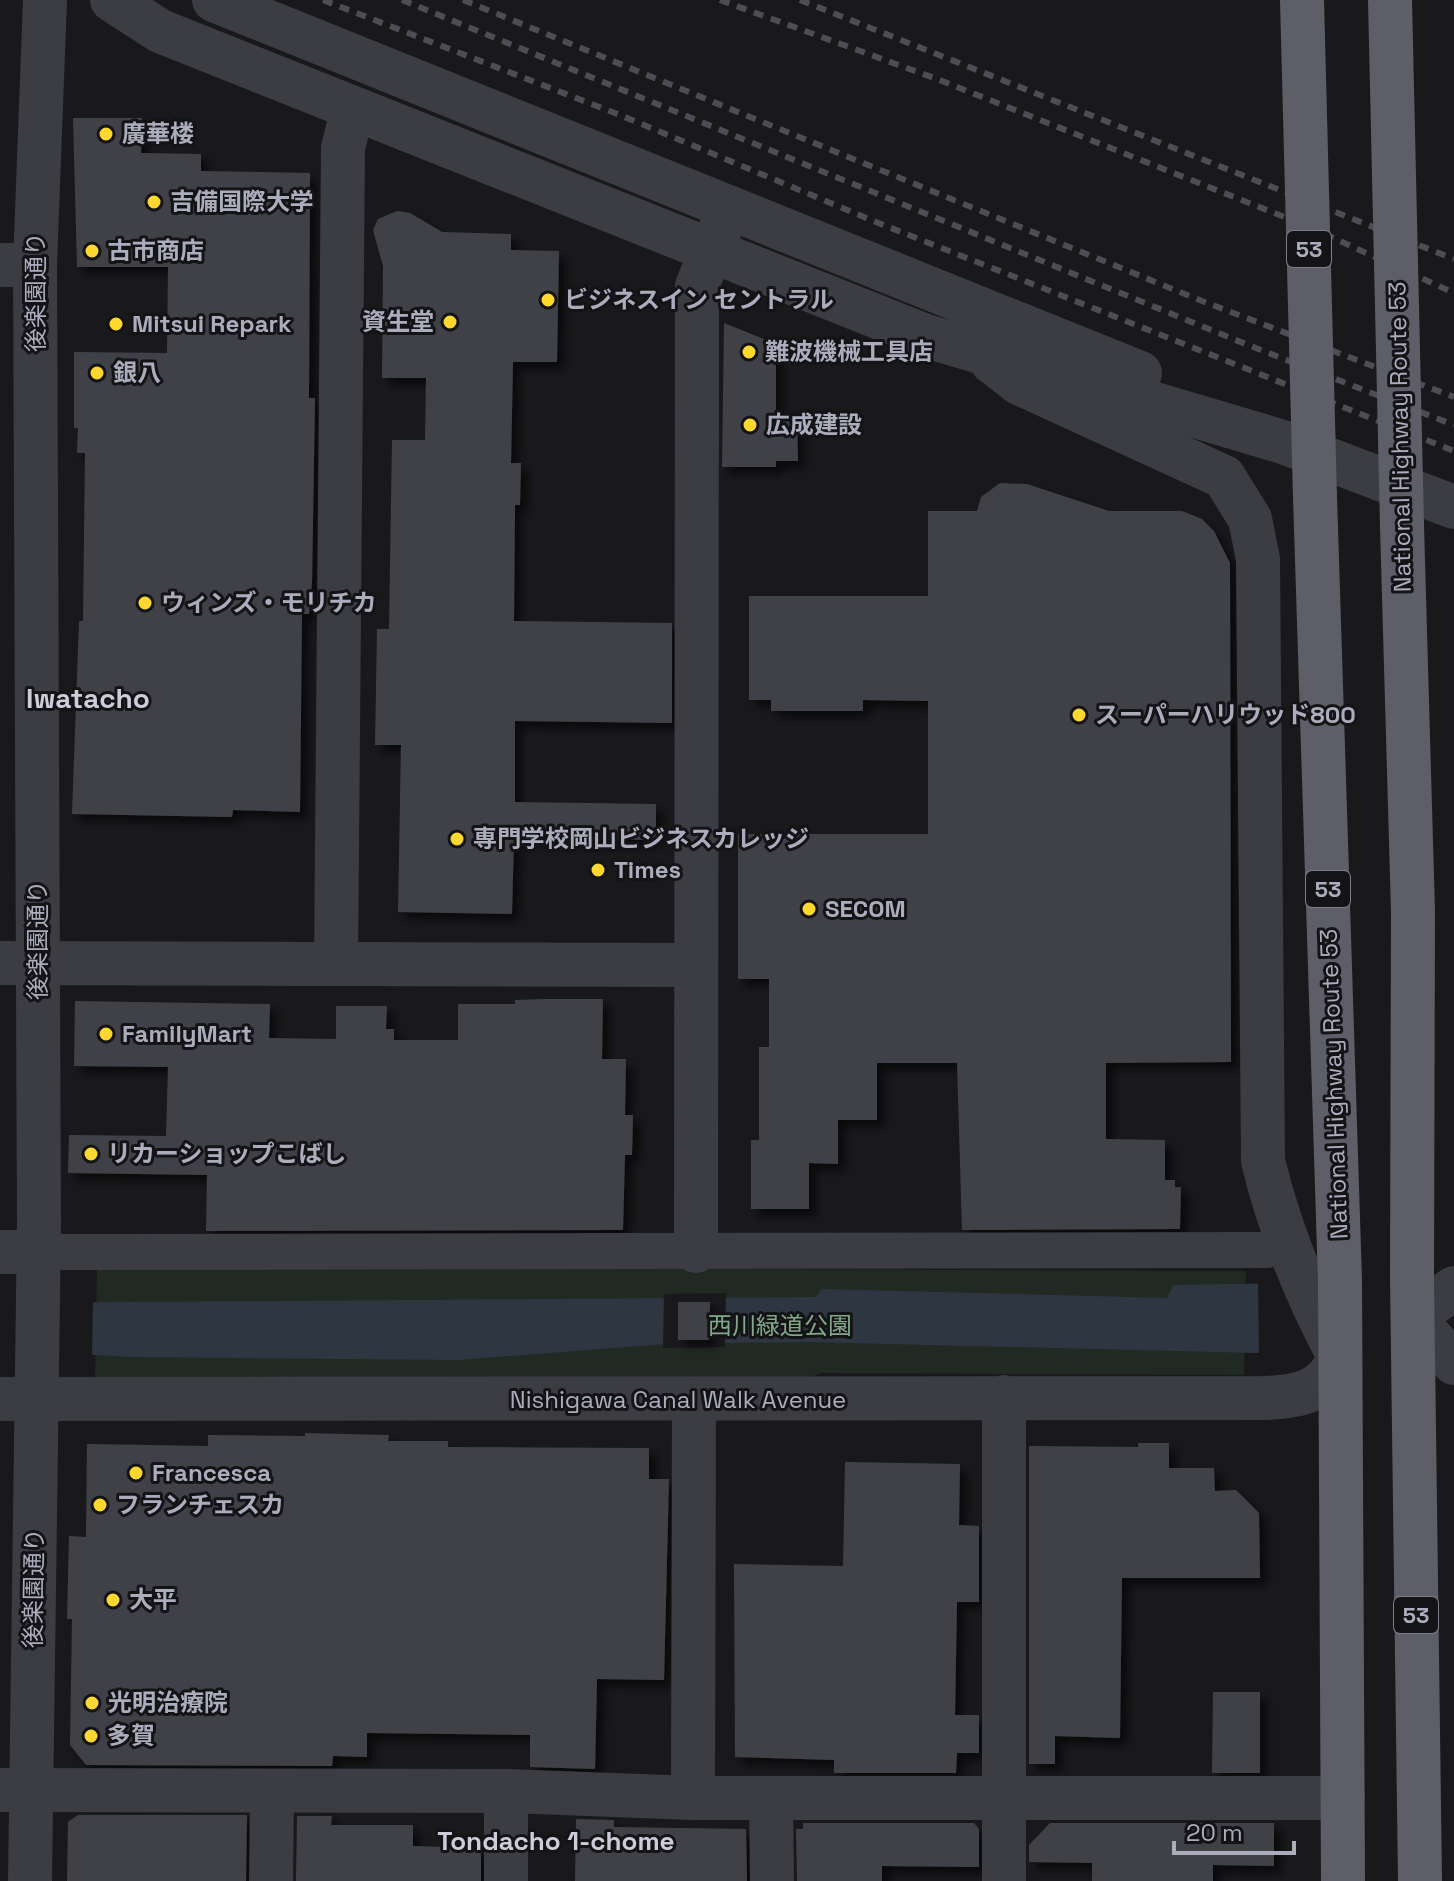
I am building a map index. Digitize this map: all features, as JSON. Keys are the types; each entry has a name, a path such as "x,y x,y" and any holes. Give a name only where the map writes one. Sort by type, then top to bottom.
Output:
{"highway":[{"name":"National Highway Route 53","path":"1302,0 1315,497 1321,1281 1339,1354 1343,1881"},
{"name":"National Highway Route 53","path":"1390,0 1426,1331 1420,1881"}],"street":[{"name":"後楽園通り","path":"30,1881 16,1790 18,1399 37,1356 25,1264 19,963 17,265 45,0"},
{"path":"112,0 160,31 923,335 984,356 1141,397 1283,442 1454,507"},
{"path":"214,0 730,205 1147,376 1283,442"},
{"path":"336,964 343,148 353,108"},
{"path":"696,1251 697,286 730,205"},
{"path":"984,356 1019,383 1224,477 1250,519 1258,559 1263,1161 1277,1215 1321,1281"},
{"path":"19,963 694,965"},
{"path":"25,1264 696,1251 1267,1250"},
{"path":"1426,1331 1454,1288"},
{"name":"Nishigawa Canal Walk Avenue","path":"18,1399 694,1401 1296,1397 1328,1377 1339,1354"},
{"path":"1004,1397 1004,1881"},
{"path":"693,1798 694,1401"},
{"path":"16,1790 272,1793 506,1791 693,1798 1343,1798"},
{"path":"506,1791 506,1881"},
{"path":"271,1881 272,1793"},
{"path":"771,1798 772,1881"}],"green space":[{"name":"西川緑道公園","path":"97,1267 1246,1271 1244,1375 822,1373 789,1384 95,1379"}],"shaded area":[{"path":"1454,1280 1454,1342 1255,1353 808,1342 666,1344 458,1360 129,1357 0,1349 0,1303 816,1297 822,1289 1167,1298 1173,1285"}],"pier":[{"path":"1454,1277 1454,1346 1259,1356 1258,1282"},
{"path":"726,1293 725,1347 663,1348 664,1294"},
{"path":"0,1299 93,1299 92,1357 0,1353"}],"building":[{"path":"73,118 142,118 141,153 201,154 201,171 310,173 309,398 315,398 312,583 309,614 302,614 300,812 233,810 232,817 72,814 79,621 83,621 85,453 77,453 78,428 74,428 74,352 167,353 168,267 77,267"},
{"path":"397,211 410,213 442,232 511,234 511,250 559,251 557,362 513,362 511,463 521,463 520,505 515,505 514,621 672,623 672,723 515,721 515,802 656,804 656,840 514,838 512,914 398,912 401,745 375,745 377,629 389,629 392,440 425,440 426,378 382,378 383,266 373,230 378,219"},
{"path":"724,323 776,344 776,418 797,418 798,461 776,461 776,467 722,467"},
{"name":"スーパーハリウッド800","path":"1000,483 1027,484 1109,511 1182,511 1202,519 1214,531 1230,563 1231,1062 1106,1063 1106,1139 1165,1140 1165,1180 1175,1180 1175,1187 1181,1187 1180,1229 962,1230 957,1063 877,1063 877,1120 838,1120 838,1164 809,1163 809,1209 751,1209 751,1140 759,1140 759,1047 769,1047 769,979 738,979 738,834 928,834 928,701 863,700 863,711 771,711 771,700 749,700 749,596 928,596 928,511 977,511 981,497"},
{"path":"603,999 602,1059 626,1059 625,1115 633,1115 632,1155 625,1155 623,1230 206,1231 207,1175 68,1173 69,1135 166,1136 168,1067 74,1066 75,1001 270,1004 269,1038 336,1039 336,1006 387,1006 386,1029 394,1029 394,1040 458,1040 458,1004 515,1004 515,1000"},
{"path":"678,1302 710,1302 709,1340 678,1340"},
{"path":"305,1433 389,1435 388,1441 448,1441 448,1447 649,1448 649,1479 669,1479 664,1680 597,1679 595,1769 530,1767 530,1735 367,1733 367,1757 333,1756 332,1766 86,1765 70,1745 72,1619 67,1619 69,1536 86,1537 87,1444 208,1446 208,1435 305,1436"},
{"path":"1138,1443 1169,1443 1169,1468 1214,1468 1215,1491 1236,1490 1259,1513 1260,1578 1122,1578 1120,1738 1055,1736 1055,1764 1029,1764 1029,1446 1138,1447"},
{"path":"845,1462 960,1464 959,1525 979,1526 979,1602 957,1602 955,1715 979,1715 979,1753 957,1753 956,1773 834,1773 834,1760 735,1757 734,1564 843,1566"},
{"path":"1213,1692 1260,1692 1260,1773 1212,1773"},
{"path":"78,1815 247,1815 246,1881 67,1881 68,1822"},
{"path":"297,1816 332,1816 331,1825 413,1825 413,1846 481,1848 481,1881 296,1881"},
{"path":"576,1819 614,1820 614,1827 746,1829 747,1881 575,1881"},
{"path":"803,1823 974,1823 979,1829 979,1867 882,1866 882,1881 797,1881 796,1829 803,1829"},
{"path":"1050,1823 1274,1823 1274,1866 1213,1865 1213,1881 1092,1881 1092,1863 1029,1862 1029,1845"}],"railway":[{"path":"323,0 620,115 876,222 1454,451"},
{"path":"402,0 1248,345 1454,425"},
{"path":"463,0 1202,301 1454,397"},
{"path":"720,0 937,79 1307,226 1454,293"},
{"path":"800,0 1454,259"}],"place":[{"name":"廣華楼","path":"106,134"},
{"name":"吉備国際大学","path":"154,202"},
{"name":"古市商店","path":"92,251"},
{"name":"ビジネスイン セントラル","path":"548,300"},
{"name":"資生堂","path":"450,322"},
{"name":"Mitsui Repark","path":"116,324"},
{"name":"難波機械工具店","path":"749,352"},
{"name":"銀八","path":"97,373"},
{"name":"広成建設","path":"750,425"},
{"name":"ウィンズ・モリチカ","path":"145,603"},
{"name":"スーパーハリウッド800","path":"1079,715"},
{"name":"専門学校岡山ビジネスカレッジ","path":"457,839"},
{"name":"Times","path":"598,870"},
{"name":"SECOM","path":"809,909"},
{"name":"FamilyMart","path":"106,1034"},
{"name":"リカーショップこばし","path":"91,1154"},
{"name":"Francesca","path":"136,1473"},
{"name":"フランチェスカ","path":"100,1505"},
{"name":"大平","path":"113,1600"},
{"name":"光明治療院","path":"92,1703"},
{"name":"多賀","path":"91,1736"}],"district":[{"name":"Iwatacho","path":"88,698"},
{"name":"Tondacho 1-chome","path":"556,1841"}]}
